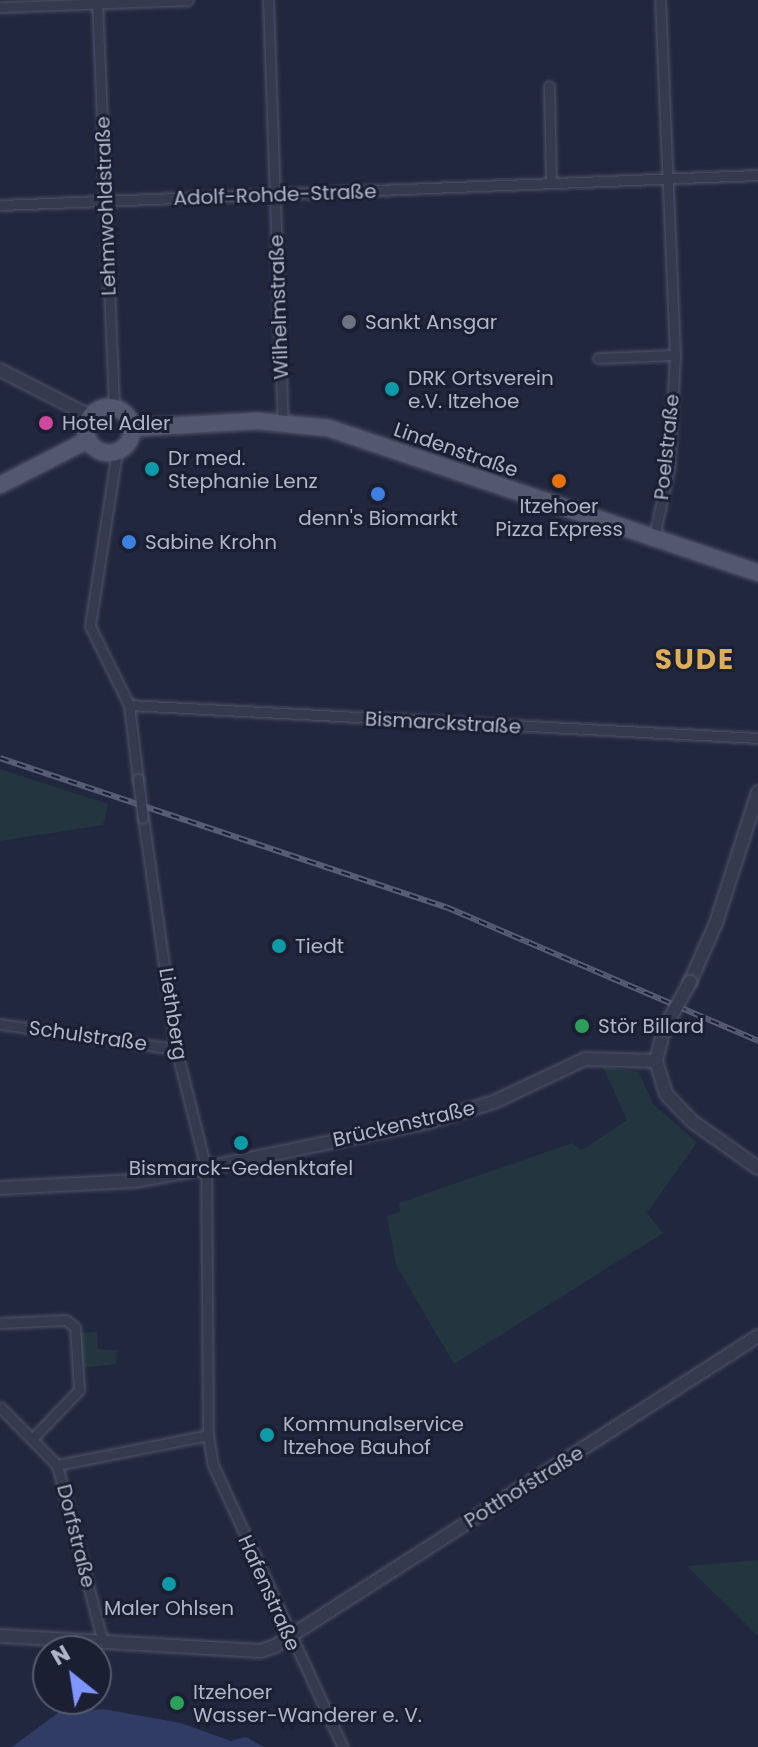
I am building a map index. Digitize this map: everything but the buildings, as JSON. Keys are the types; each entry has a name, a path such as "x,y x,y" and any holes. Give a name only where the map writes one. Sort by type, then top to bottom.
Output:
{"main road":[{"path":"114,408 124,413 132,428 126,445 117,451 97,450 88,440 90,416 114,408"},
{"name":"Lindenstraße","path":"132,428 283,422 328,428 758,573"},
{"path":"0,485 88,440"}],"street":[{"path":"0,7 188,0"},
{"name":"Wilhelmstraße","path":"268,0 283,422"},
{"name":"Poelstraße","path":"654,537 669,468 675,355 660,0"},
{"name":"Lehmwohldstraße","path":"98,2 114,408"},
{"path":"549,86 551,183"},
{"name":"Adolf-Rohde-Straße","path":"0,205 758,175"},
{"path":"598,358 675,355"},
{"path":"0,370 90,416"},
{"name":"Liethberg","path":"117,451 90,626 129,705 176,1049 206,1168 208,1435"},
{"name":"Bismarckstraße","path":"129,705 758,738"},
{"path":"758,792 716,923 690,982 664,1029 656,1061 662,1086 680,1112 758,1168"},
{"name":"Schulstraße","path":"0,1024 176,1049"},
{"name":"Brückenstraße","path":"0,1188 135,1181 206,1168 428,1122 494,1102 585,1059 656,1061"},
{"path":"0,1323 66,1320 75,1327 79,1390 34,1437"},
{"name":"Potthofstraße","path":"112,1640 261,1651 290,1639 758,1336"},
{"name":"Dorfstraße","path":"0,1407 34,1437 57,1465 101,1635"},
{"path":"57,1465 208,1435"},
{"name":"Hafenstraße","path":"208,1435 213,1465 229,1502 290,1639 343,1747"},
{"name":"Potthofstraße","path":"0,1636 32,1637"}],"shaded area":[{"path":"0,769 108,804 103,825 0,841"},
{"path":"603,1067 639,1072 653,1104 697,1142 647,1213 663,1233 454,1364 396,1265 387,1216 400,1212 399,1203 572,1143 582,1150 627,1120"},
{"path":"97,1332 98,1349 117,1350 116,1364 81,1368 79,1333"},
{"path":"758,1560 758,1636 687,1566"}],"water":[{"path":"112,1711 181,1723 231,1741 246,1737 264,1747 12,1747 55,1715 112,1715"}],"railway":[{"path":"0,758 446,907 758,1041"}],"place":[{"name":"Sankt Ansgar","path":"349,322"},
{"name":"DRK Ortsverein e.V. Itzehoe","path":"392,389"},
{"name":"Hotel Adler","path":"46,423"},
{"name":"Dr med. Stephanie Lenz","path":"152,469"},
{"name":"Itzehoer Pizza Express","path":"559,481"},
{"name":"denn's Biomarkt","path":"378,494"},
{"name":"Sabine Krohn","path":"129,542"},
{"name":"Tiedt","path":"279,946"},
{"name":"Stör Billard","path":"582,1026"},
{"name":"Bismarck-Gedenktafel","path":"241,1143"},
{"name":"Kommunalservice Itzehoe Bauhof","path":"267,1435"},
{"name":"Maler Ohlsen","path":"169,1584"},
{"name":"Itzehoer Wasser-Wanderer e. V.","path":"177,1703"}],"district":[{"name":"SUDE","path":"695,660"}]}
